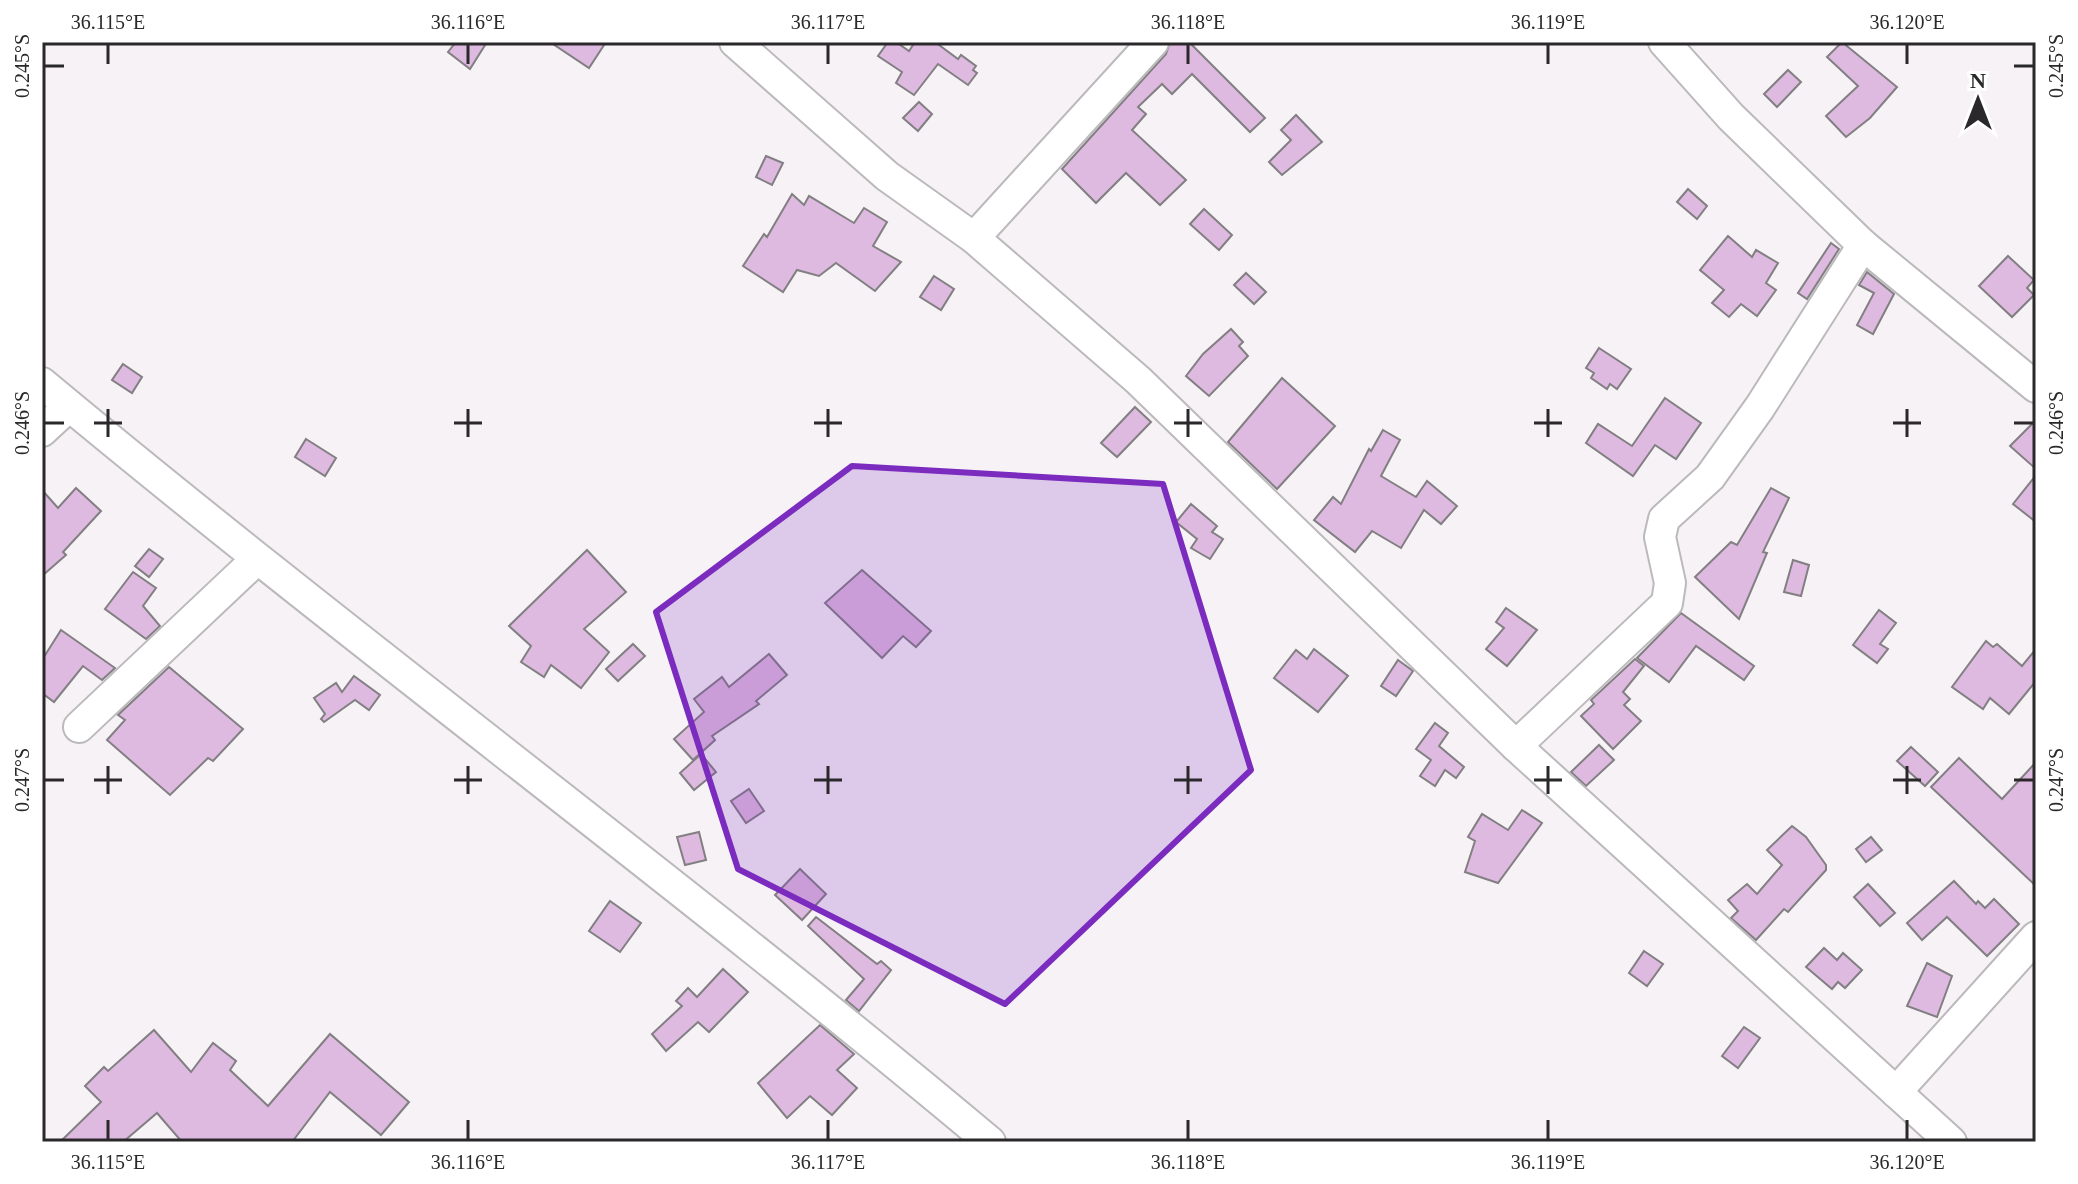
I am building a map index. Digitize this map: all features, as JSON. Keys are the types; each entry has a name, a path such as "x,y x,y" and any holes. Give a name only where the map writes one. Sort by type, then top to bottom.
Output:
{"street":[{"path":"735,42 887,176 974,238 1138,380 1516,746 1951,1142"},
{"path":"974,238 1153,42"},
{"path":"1664,42 1731,117 1863,245 2036,387"},
{"path":"1516,746 1667,603 1670,583 1660,537 1664,519 1710,477 1863,245"},
{"path":"42,383 256,560 541,780 990,1142"},
{"path":"42,431 69,406"},
{"path":"79,727 256,560"},
{"path":"1896,1092 2036,937"}],"highlighted area":[{"path":"852,466 1163,484 1251,770 1005,1004 738,869 656,612"}],"building":[{"path":"456,42 487,42 470,69 448,52"},
{"path":"550,42 606,42 589,68"},
{"path":"888,42 896,42 909,51 915,42 935,42 958,59 961,55 976,66 973,70 977,73 968,85 938,64 914,95 896,83 902,72 878,56"},
{"path":"1170,42 1189,42 1265,118 1250,132 1192,74 1172,94 1162,84 1138,107 1146,114 1132,130 1186,180 1160,205 1126,173 1096,203 1062,169 1166,54"},
{"path":"1842,42 1897,87 1870,118 1846,137 1826,116 1858,86 1827,57"},
{"path":"1788,70 1801,82 1777,107 1764,94"},
{"path":"919,102 932,114 918,131 903,118"},
{"path":"1296,115 1322,142 1282,175 1269,162 1291,140 1281,130"},
{"path":"766,156 783,163 772,185 756,177"},
{"path":"1688,189 1707,206 1697,219 1677,202"},
{"path":"792,194 804,205 809,196 854,223 864,208 887,222 873,246 901,262 875,291 836,263 819,276 797,270 783,292 743,266 764,234 767,237"},
{"path":"1204,209 1232,235 1219,250 1190,224"},
{"path":"1728,236 1752,257 1756,250 1778,263 1766,283 1776,290 1757,316 1741,304 1729,317 1712,303 1724,290 1700,270"},
{"path":"1831,243 1839,249 1807,299 1798,293"},
{"path":"2008,256 2034,280 2027,288 2034,295 2012,317 1979,286"},
{"path":"1867,272 1894,294 1873,334 1857,325 1874,293 1859,285"},
{"path":"1246,273 1266,292 1254,304 1234,285"},
{"path":"934,276 954,289 941,310 920,297"},
{"path":"1231,329 1243,342 1239,346 1248,356 1209,396 1186,376 1203,354"},
{"path":"1599,348 1631,369 1617,389 1610,384 1607,389 1591,378 1594,373 1586,368"},
{"path":"123,364 142,377 132,393 112,380"},
{"path":"1282,378 1335,426 1277,489 1228,442"},
{"path":"1665,398 1701,423 1676,459 1655,445 1633,476 1586,443 1598,424 1632,446"},
{"path":"1135,407 1151,422 1117,457 1101,443"},
{"path":"2036,420 2036,469 2010,446"},
{"path":"1383,430 1400,440 1381,476 1416,497 1427,481 1457,506 1441,524 1424,510 1401,548 1372,531 1355,552 1314,520 1333,497 1341,504 1369,449 1371,451"},
{"path":"306,439 336,458 325,476 295,457"},
{"path":"2036,475 2036,522 2013,504"},
{"path":"76,488 101,511 63,552 66,555 42,576 42,490 58,508"},
{"path":"1771,488 1789,498 1763,552 1767,553 1739,619 1695,577 1731,542 1737,545"},
{"path":"1191,504 1217,526 1212,532 1223,539 1210,559 1191,548 1197,539 1176,522"},
{"path":"149,549 163,559 149,577 135,566"},
{"path":"587,550 626,592 584,629 609,652 581,688 551,665 544,677 521,662 531,646 509,626"},
{"path":"1793,560 1809,565 1801,596 1784,592"},
{"path":"862,570 931,631 916,647 903,636 882,658 825,603"},
{"path":"133,572 156,588 143,606 160,626 146,639 105,609"},
{"path":"1506,608 1537,630 1507,666 1486,649 1504,628 1496,622"},
{"path":"1879,610 1896,623 1880,644 1888,649 1877,663 1853,645"},
{"path":"1681,613 1754,666 1744,680 1696,646 1669,682 1637,658"},
{"path":"61,630 115,668 102,680 83,666 54,702 42,693 42,660"},
{"path":"1986,641 1993,647 1997,644 2022,666 2036,649 2036,681 2009,714 1990,698 1983,709 1952,687"},
{"path":"633,644 645,656 618,681 606,669"},
{"path":"1314,649 1348,676 1318,712 1274,678 1296,650 1307,659"},
{"path":"769,654 787,675 756,701 759,704 712,736 715,740 693,760 674,739 704,712 694,699 722,677 729,687"},
{"path":"1635,659 1644,666 1623,692 1630,699 1624,705 1641,721 1613,749 1581,716 1594,704 1591,700"},
{"path":"1398,660 1413,671 1396,696 1381,686"},
{"path":"169,667 243,729 213,761 208,758 170,795 107,740 125,720 118,715"},
{"path":"354,676 380,695 369,710 355,700 324,722 321,719 325,714 314,698 336,683 342,692"},
{"path":"1435,723 1448,733 1439,746 1464,767 1456,778 1445,770 1435,786 1420,776 1431,760 1416,749"},
{"path":"1599,745 1614,760 1586,786 1571,772"},
{"path":"1911,747 1938,772 1925,786 1897,761"},
{"path":"701,754 716,772 694,790 680,773"},
{"path":"1959,758 2002,799 2036,762 2036,886 1931,787"},
{"path":"749,789 764,811 746,823 731,801"},
{"path":"1522,810 1542,823 1498,883 1465,872 1475,841 1468,837 1482,814 1508,830"},
{"path":"1792,826 1806,837 1826,865 1826,870 1788,912 1784,909 1756,940 1731,918 1738,911 1728,900 1747,884 1757,894 1782,865 1767,850"},
{"path":"699,832 706,860 685,865 677,837"},
{"path":"1871,837 1882,850 1866,862 1856,849"},
{"path":"800,869 826,894 802,920 775,895"},
{"path":"1954,881 1976,904 1978,901 1985,908 1994,899 2019,924 1987,956 1947,917 1922,940 1907,923"},
{"path":"1868,884 1895,913 1880,926 1854,897"},
{"path":"610,901 641,923 620,952 589,931"},
{"path":"816,917 877,964 881,961 891,970 859,1011 846,1000 864,979 808,926"},
{"path":"1824,948 1837,960 1843,953 1862,970 1845,988 1838,982 1832,989 1806,967"},
{"path":"1644,951 1663,964 1647,986 1629,973"},
{"path":"1927,963 1952,976 1937,1017 1907,1006"},
{"path":"723,969 748,992 709,1032 698,1022 666,1051 652,1034 682,1006 676,1001 688,988 697,997"},
{"path":"820,1025 854,1054 837,1070 857,1088 832,1115 810,1096 787,1118 758,1083"},
{"path":"1744,1027 1760,1038 1738,1068 1722,1056"},
{"path":"154,1030 191,1072 213,1043 236,1061 230,1070 268,1106 330,1034 409,1102 381,1135 330,1092 292,1142 182,1142 157,1113 123,1142 60,1142 101,1102 85,1086 104,1067 108,1071"}]}
